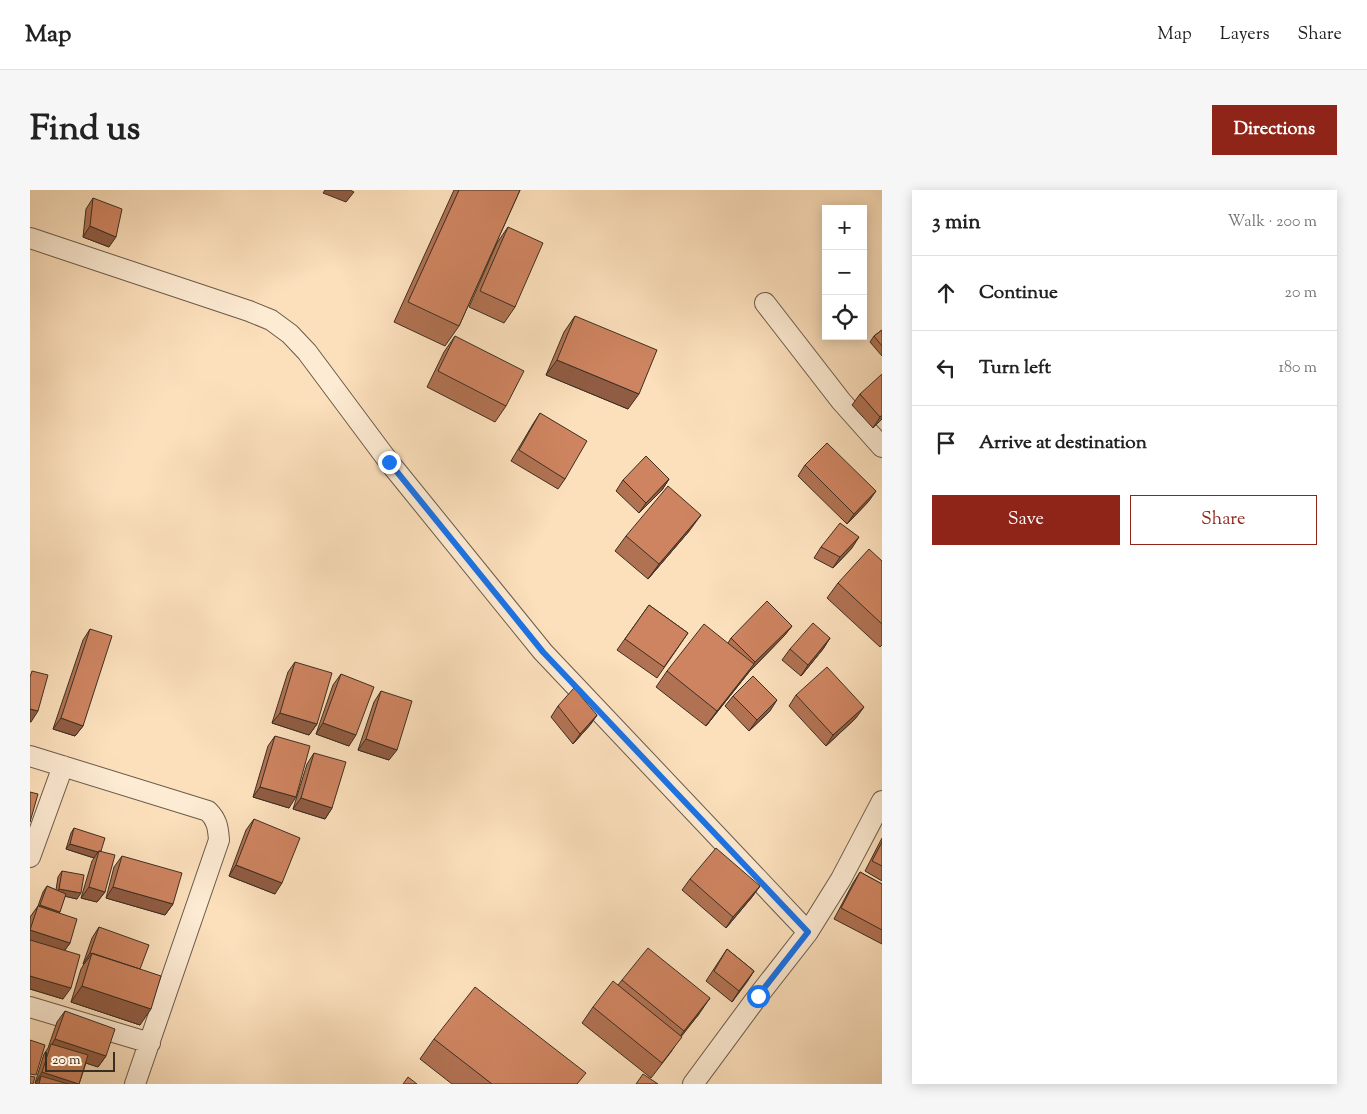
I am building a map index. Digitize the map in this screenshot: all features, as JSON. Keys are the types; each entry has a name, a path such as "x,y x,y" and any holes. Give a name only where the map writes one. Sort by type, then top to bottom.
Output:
{"street":[{"path":"30,238 249,311 271,320 290,334 307,352 389,462 543,652 808,932"},
{"path":"765,303 841,401 882,447"},
{"path":"30,756 208,811 215,818 219,840 135,1084"},
{"path":"30,857 63,766"},
{"path":"693,1084 808,932 841,879 882,800"},
{"path":"30,1007 150,1044"}],"building":[{"path":"459,190 520,190 459,326 408,302"},
{"path":"93,198 122,209 116,237 90,226"},
{"path":"508,227 543,243 515,307 480,291"},
{"path":"575,316 657,350 639,394 557,360"},
{"path":"882,330 882,346 874,336"},
{"path":"455,336 524,371 506,406 438,371"},
{"path":"882,374 882,415 880,417 860,394"},
{"path":"540,413 587,441 565,479 519,450"},
{"path":"827,443 876,491 854,514 805,465"},
{"path":"646,456 669,479 646,503 623,480"},
{"path":"668,486 701,515 659,564 626,536"},
{"path":"840,523 859,537 840,557 821,547"},
{"path":"869,549 882,561 882,624 838,583"},
{"path":"767,601 792,626 755,662 731,638"},
{"path":"649,605 688,633 664,667 625,639"},
{"path":"813,623 830,638 808,665 790,649"},
{"path":"704,624 754,664 717,711 667,671"},
{"path":"90,629 112,636 83,726 61,718"},
{"path":"295,662 332,673 317,724 280,713"},
{"path":"827,667 864,707 833,735 796,695"},
{"path":"32,671 48,675 38,711 30,709 30,677"},
{"path":"341,674 374,687 356,735 323,723"},
{"path":"753,676 777,700 757,720 733,696"},
{"path":"574,688 597,715 580,734 558,706"},
{"path":"381,691 412,701 397,750 366,739"},
{"path":"275,736 310,746 296,797 260,787"},
{"path":"314,753 346,762 332,808 301,798"},
{"path":"30,792 38,794 30,822"},
{"path":"254,819 300,838 282,883 236,865"},
{"path":"74,828 105,838 101,851 98,852 70,844"},
{"path":"882,842 882,866 872,861"},
{"path":"716,848 760,886 733,917 690,879"},
{"path":"99,851 115,855 105,892 89,887"},
{"path":"122,856 182,873 173,904 113,887"},
{"path":"62,871 84,875 81,893 59,889"},
{"path":"860,872 882,884 882,930 841,908"},
{"path":"47,886 66,894 60,912 40,905"},
{"path":"38,906 77,919 70,943 30,930"},
{"path":"99,927 149,945 140,969 90,953"},
{"path":"30,940 80,955 71,988 30,976"},
{"path":"648,948 710,998 684,1031 622,980"},
{"path":"727,949 754,971 739,991 714,971"},
{"path":"92,953 161,976 151,1009 82,986"},
{"path":"613,981 682,1037 662,1063 593,1007"},
{"path":"475,987 586,1073 577,1084 492,1084 434,1039"},
{"path":"65,1011 115,1029 106,1056 55,1039"},
{"path":"30,1040 45,1045 36,1075 30,1074"},
{"path":"51,1044 88,1055 79,1084 42,1072"},
{"path":"643,1074 658,1084 636,1084"},
{"path":"30,1076 35,1077 33,1084 30,1084"},
{"path":"41,1076 68,1084 39,1084"},
{"path":"408,1077 417,1084 403,1084"}],"route":[{"path":"389,462 543,652 808,932 758,996"}]}
